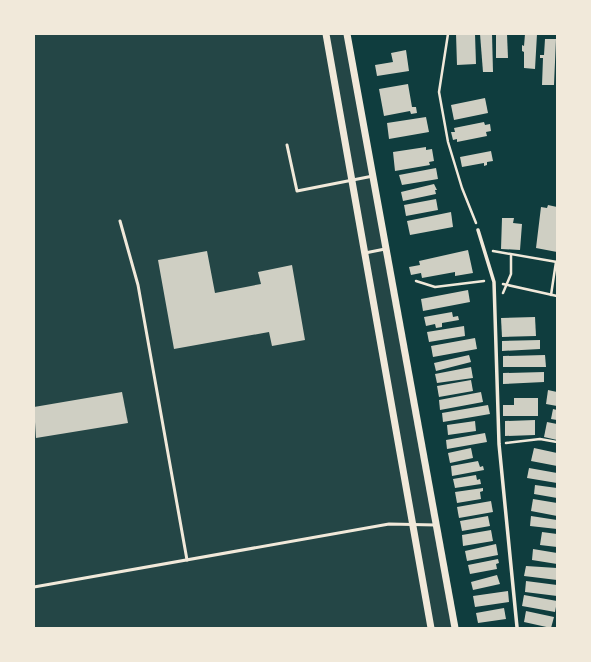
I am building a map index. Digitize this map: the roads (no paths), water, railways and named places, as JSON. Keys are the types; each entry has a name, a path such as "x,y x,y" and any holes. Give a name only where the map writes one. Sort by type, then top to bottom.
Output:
{"street":[{"path":"326,34 431,628"},
{"path":"347,34 455,628"},
{"path":"478,230 494,282 499,444 517,626"}],"lane":[{"path":"287,145 297,191 374,176"},
{"path":"120,221 138,285 187,560"},
{"path":"365,253 387,249"},
{"path":"34,587 389,524 413,523 436,525"}]}
